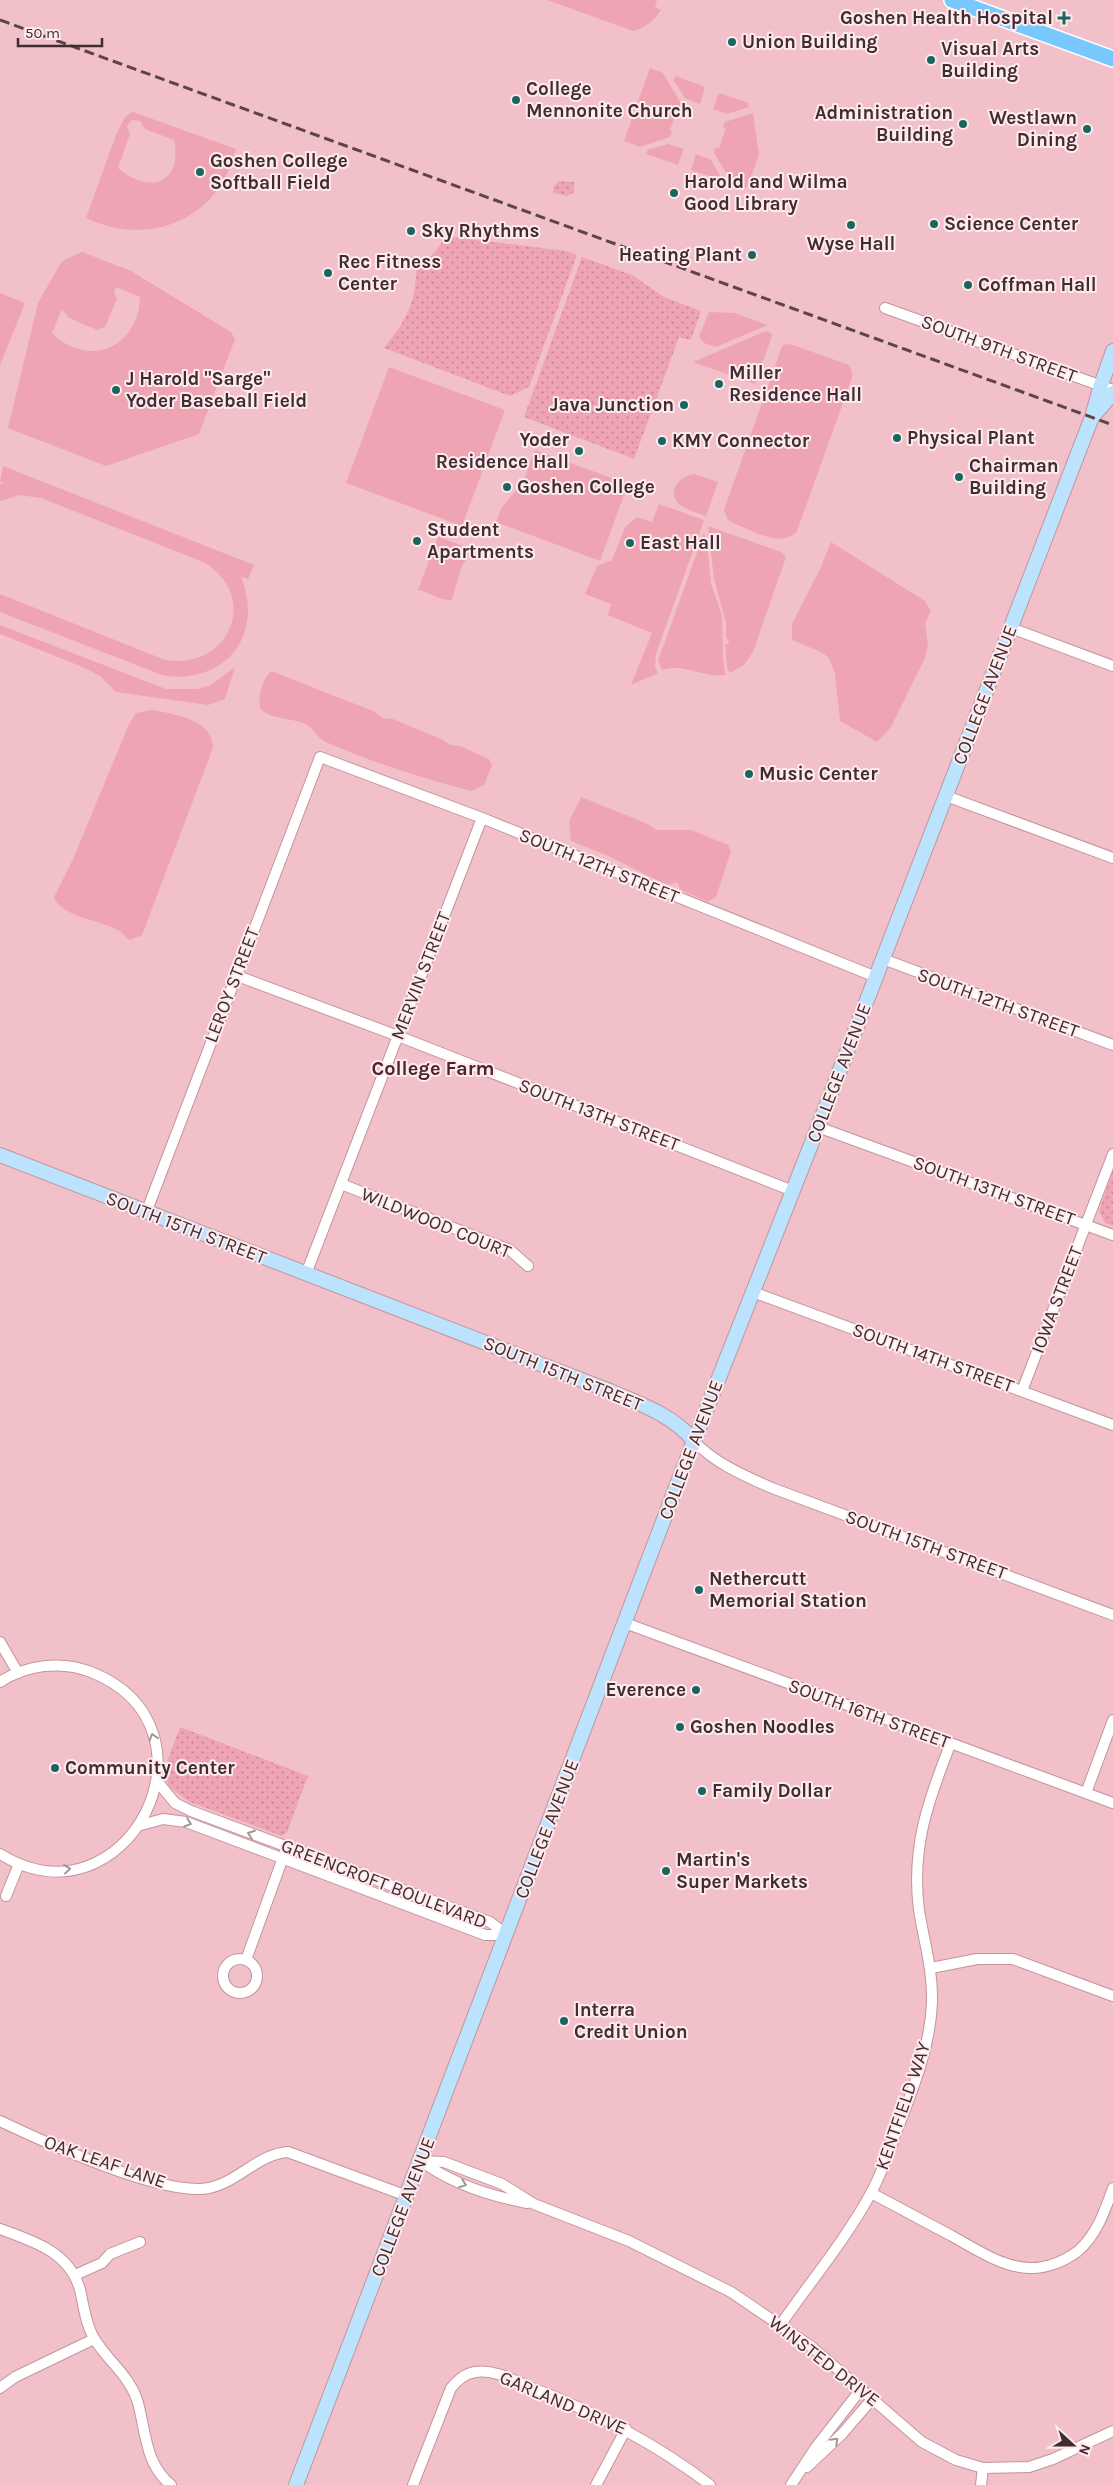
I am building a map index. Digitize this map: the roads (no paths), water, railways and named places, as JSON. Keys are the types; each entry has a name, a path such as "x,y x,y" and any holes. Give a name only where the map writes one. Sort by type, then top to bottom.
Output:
{"main road":[{"path":"952,0 1113,59"},
{"name":"COLLEGE AVENUE","path":"296,2485 694,1441 883,960 1092,417 1109,389 1113,352"},
{"name":"SOUTH 15TH STREET","path":"0,1155 633,1400 680,1425 694,1441"}],"street":[{"name":"SOUTH 9TH STREET","path":"885,308 1109,389"},
{"path":"1011,628 1113,666"},
{"name":"SOUTH 12TH STREET","path":"320,757 482,818 876,977"},
{"name":"LEROY STREET","path":"146,1213 235,975 320,757"},
{"path":"946,796 1113,858"},
{"name":"MERVIN STREET","path":"306,1274 482,818"},
{"name":"SOUTH 12TH STREET","path":"883,960 1113,1045"},
{"name":"SOUTH 13TH STREET","path":"235,975 398,1036 793,1191"},
{"name":"SOUTH 13TH STREET","path":"818,1127 1113,1235"},
{"name":"IOWA STREET","path":"1022,1391 1113,1154"},
{"name":"WILDWOOD COURT","path":"341,1184 510,1250 528,1266"},
{"name":"SOUTH 14TH STREET","path":"753,1292 1113,1425"},
{"name":"SOUTH 15TH STREET","path":"694,1441 705,1452 726,1465 772,1488 1113,1615"},
{"name":"SOUTH 16TH STREET","path":"625,1623 1113,1803"},
{"path":"0,1642 18,1673"},
{"path":"0,1682 18,1673 45,1666 74,1667 102,1676 114,1684 136,1705 150,1728 157,1754 157,1781 152,1803 141,1825 122,1845 93,1864 53,1871 20,1864 0,1854"},
{"path":"1086,1793 1113,1720"},
{"name":"KENTFIELD WAY","path":"781,2324 871,2193 884,2166 921,2065 929,2028 931,1968 919,1910 916,1879 918,1846 930,1797 950,1744"},
{"name":"GREENCROFT BOULEVARD","path":"157,1781 171,1799 184,1808 490,1922 507,1935"},
{"name":"GREENCROFT BOULEVARD","path":"141,1825 163,1819 179,1820 485,1935 507,1935"},
{"path":"246,1960 287,1847"},
{"path":"6,1896 20,1864"},
{"path":"931,1968 977,1959 1013,1959 1113,1996"},
{"name":"OAK LEAF LANE","path":"0,2121 30,2136 148,2181 180,2188 194,2189 216,2186 270,2156 288,2152 407,2196"},
{"name":"WINSTED DRIVE","path":"420,2161 440,2175 456,2182 499,2198 534,2204 629,2240 731,2292 781,2324 862,2388 922,2442 938,2452 983,2468 1029,2467 1053,2459 1113,2432"},
{"path":"871,2193 1002,2262 1028,2268 1053,2264 1079,2250 1095,2230 1113,2188"},
{"path":"0,2229 47,2248 66,2263 75,2275 94,2339 129,2381 138,2403 144,2442 158,2471 171,2485"},
{"path":"75,2275 102,2263 110,2254 140,2242"},
{"path":"0,2388 14,2377 94,2339"},
{"name":"GARLAND DRIVE","path":"413,2485 451,2388 460,2377 467,2374 488,2372 498,2374 583,2408 626,2430 679,2462 710,2485"},
{"path":"791,2485 816,2447 862,2388"},
{"path":"799,2474 842,2434 873,2398"},
{"path":"596,2485 626,2430"},
{"path":"981,2485 983,2468"}],"railway":[{"path":"0,20 1113,425"}],"place":[{"name":"Goshen Health Hospital","path":"1064,18"},
{"name":"Union Building","path":"732,42"},
{"name":"Visual Arts Building","path":"931,60"},
{"name":"College Mennonite Church","path":"516,100"},
{"name":"Administration Building","path":"963,124"},
{"name":"Westlawn Dining","path":"1087,129"},
{"name":"Goshen College Softball Field","path":"200,172"},
{"name":"Harold and Wilma Good Library","path":"674,193"},
{"name":"Science Center","path":"934,224"},
{"name":"Wyse Hall","path":"851,225"},
{"name":"Sky Rhythms","path":"411,231"},
{"name":"Heating Plant","path":"752,255"},
{"name":"Rec Fitness Center","path":"328,273"},
{"name":"Coffman Hall","path":"968,285"},
{"name":"Miller Residence Hall","path":"719,384"},
{"name":"J Harold \"Sarge\" Yoder Baseball Field","path":"116,390"},
{"name":"Java Junction","path":"684,405"},
{"name":"Physical Plant","path":"897,438"},
{"name":"KMY Connector","path":"662,441"},
{"name":"Yoder Residence Hall","path":"579,451"},
{"name":"Chairman Building","path":"959,477"},
{"name":"Goshen College","path":"507,487"},
{"name":"Student Apartments","path":"417,541"},
{"name":"East Hall","path":"630,543"},
{"name":"Music Center","path":"749,774"},
{"name":"Nethercutt Memorial Station","path":"699,1590"},
{"name":"Everence","path":"696,1690"},
{"name":"Goshen Noodles","path":"680,1727"},
{"name":"Community Center","path":"55,1768"},
{"name":"Family Dollar","path":"702,1791"},
{"name":"Martin's Super Markets","path":"666,1871"},
{"name":"Interra Credit Union","path":"564,2021"}],"district":[{"name":"College Farm","path":"433,1068"}]}
